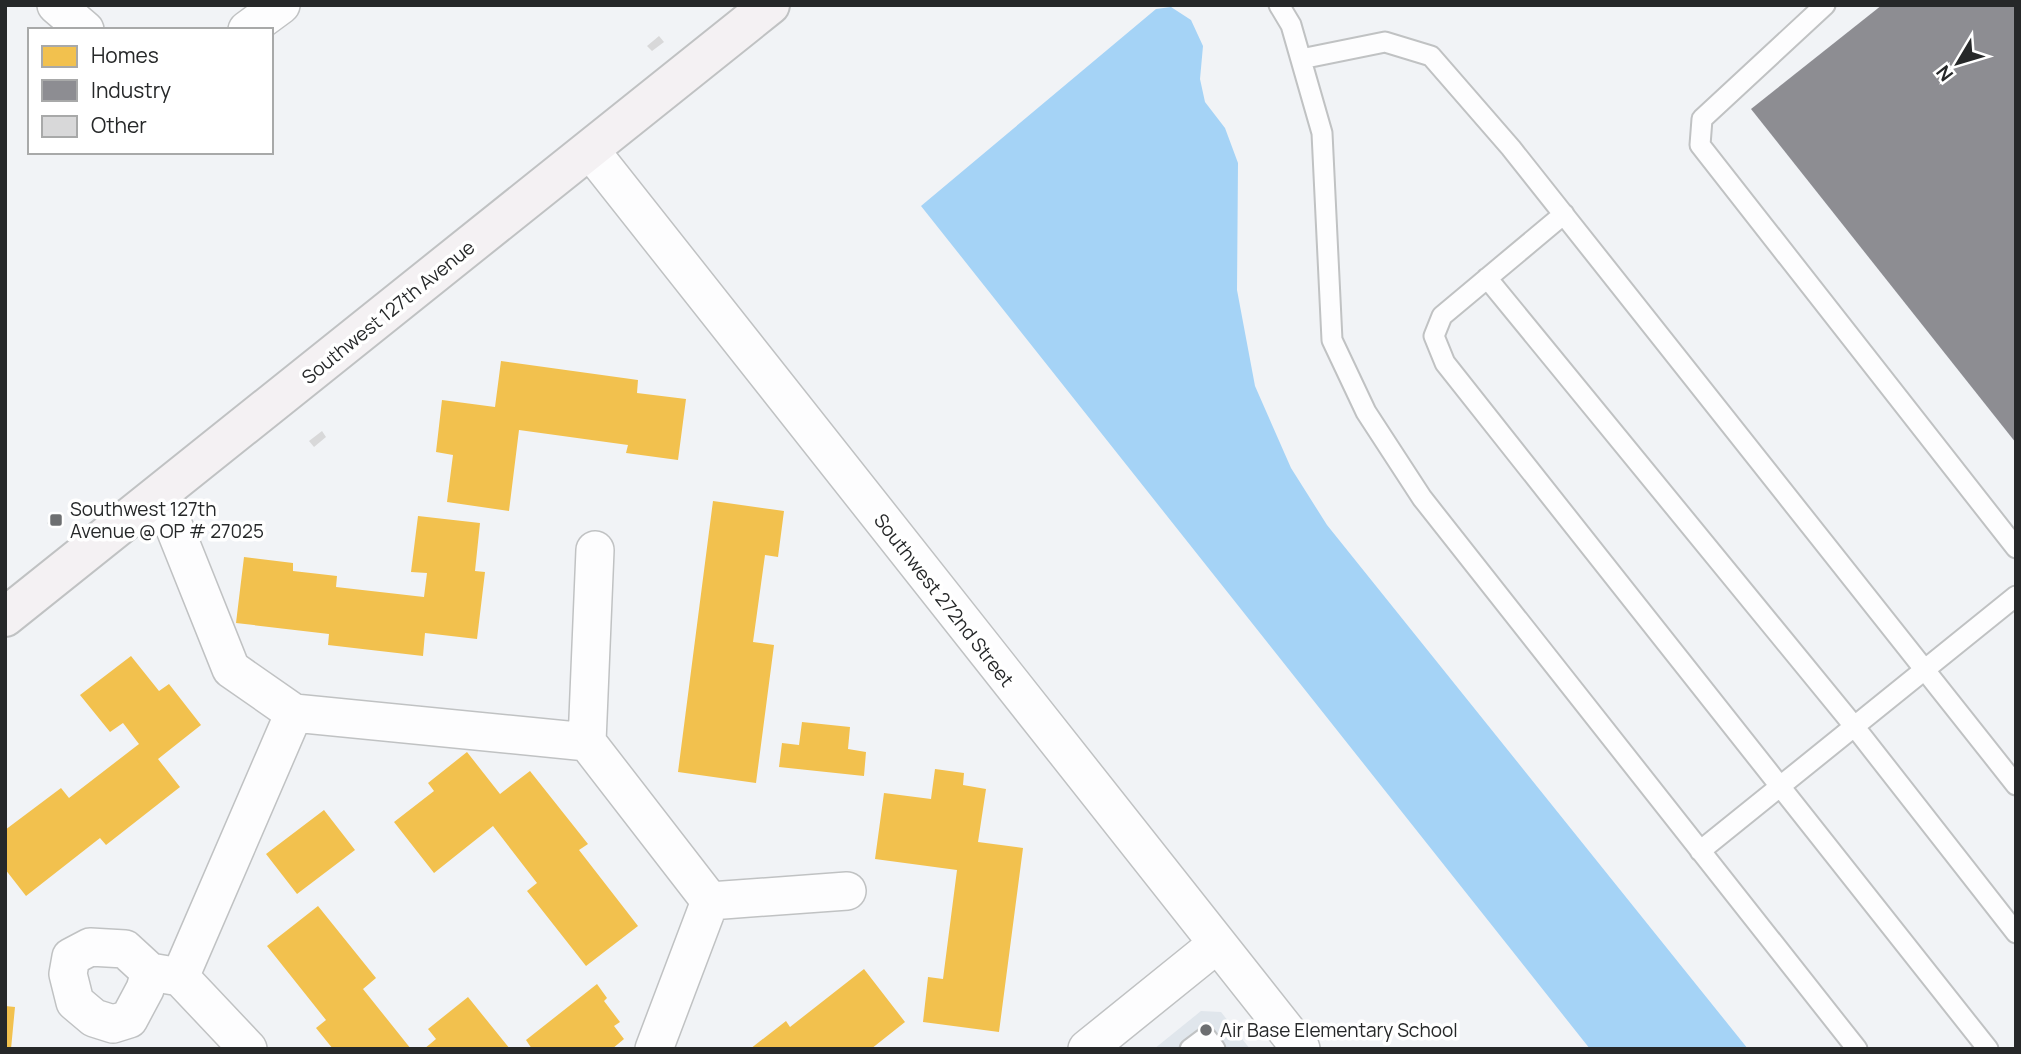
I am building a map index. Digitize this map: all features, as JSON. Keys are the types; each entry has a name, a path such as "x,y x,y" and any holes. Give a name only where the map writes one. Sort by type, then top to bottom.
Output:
{"main road":[{"name":"Southwest 127th Avenue","path":"5,617 770,5"}],"street":[{"path":"56,5 83,28"},
{"path":"250,28 281,5"},
{"name":"Southwest 272nd Street","path":"590,150 1301,1049"},
{"path":"161,494 231,670 294,713 587,741"},
{"path":"595,550 587,741 710,901"},
{"path":"248,1049 165,975 294,713"},
{"path":"710,901 847,891"},
{"path":"654,1049 710,901"},
{"path":"1087,1049 1217,944"}],"lane":[{"path":"1279,5 1291,24 1322,133 1332,341 1366,412 1422,498 1857,1049"},
{"path":"1825,5 1702,119 1700,145 2016,548"},
{"path":"1301,59 1385,43 1431,57 1511,148 2016,785"},
{"path":"1564,214 1442,316 1434,336 1445,363 1988,1049"},
{"path":"1487,278 1854,726 2016,933"},
{"path":"1700,851 2016,596"},
{"path":"1190,1049 1206,1037 1215,1049"}],"shaded area":[{"name":"Air Base Elementary School","path":"1201,1011 1221,1012 1250,1049 1154,1049"}],"water":[{"path":"1171,7 1191,20 1203,46 1200,79 1205,102 1225,128 1238,163 1237,290 1255,386 1291,468 1327,525 1748,1049 1590,1049 921,206 1156,9"}],"building: Homes":[{"path":"501,361 638,380 637,393 686,399 678,460 626,453 628,445 519,430 509,511 447,502 453,455 436,452 442,400 495,407"},
{"path":"713,501 784,511 778,557 765,555 753,642 774,645 756,783 678,772"},
{"path":"418,516 480,523 475,571 485,572 477,639 425,633 423,656 328,645 329,634 236,623 244,557 293,563 293,571 337,576 336,587 424,597 427,573 411,572"},
{"path":"131,656 159,691 169,684 201,725 158,759 180,787 106,845 100,838 26,896 5,869 5,830 61,788 69,798 139,744 123,723 110,732 80,695"},
{"path":"802,722 850,727 848,749 866,752 864,776 779,767 782,743 799,745"},
{"path":"467,752 500,794 530,771 588,844 579,850 638,926 586,966 527,891 537,883 493,826 434,873 394,822 434,791 428,783"},
{"path":"935,769 964,773 963,785 986,789 978,842 1023,848 999,1032 923,1022 928,977 943,979 957,870 875,859 884,793 931,799"},
{"path":"324,810 355,850 297,894 266,854"},
{"path":"318,906 376,978 363,989 411,1049 333,1049 316,1028 326,1020 267,946"},
{"path":"864,969 905,1022 871,1049 750,1049 786,1021 790,1027"},
{"path":"597,984 607,998 604,1001 620,1022 614,1026 624,1039 612,1049 532,1049 526,1040"},
{"path":"468,997 510,1049 424,1049 436,1039 428,1029"},
{"path":"5,1006 15,1007 11,1049 5,1049"}],"building: Industry":[{"path":"1882,5 2016,5 2016,443 1751,109"}],"building: Other":[{"path":"659,36 664,42 652,51 647,46"},
{"path":"322,431 326,437 314,447 309,441"},
{"path":"59,513 64,519 51,528 47,523"}],"place":[{"name":"Southwest 127th Avenue @ OP # 27025","path":"56,520"},
{"name":"Air Base Elementary School","path":"1206,1030"}]}
